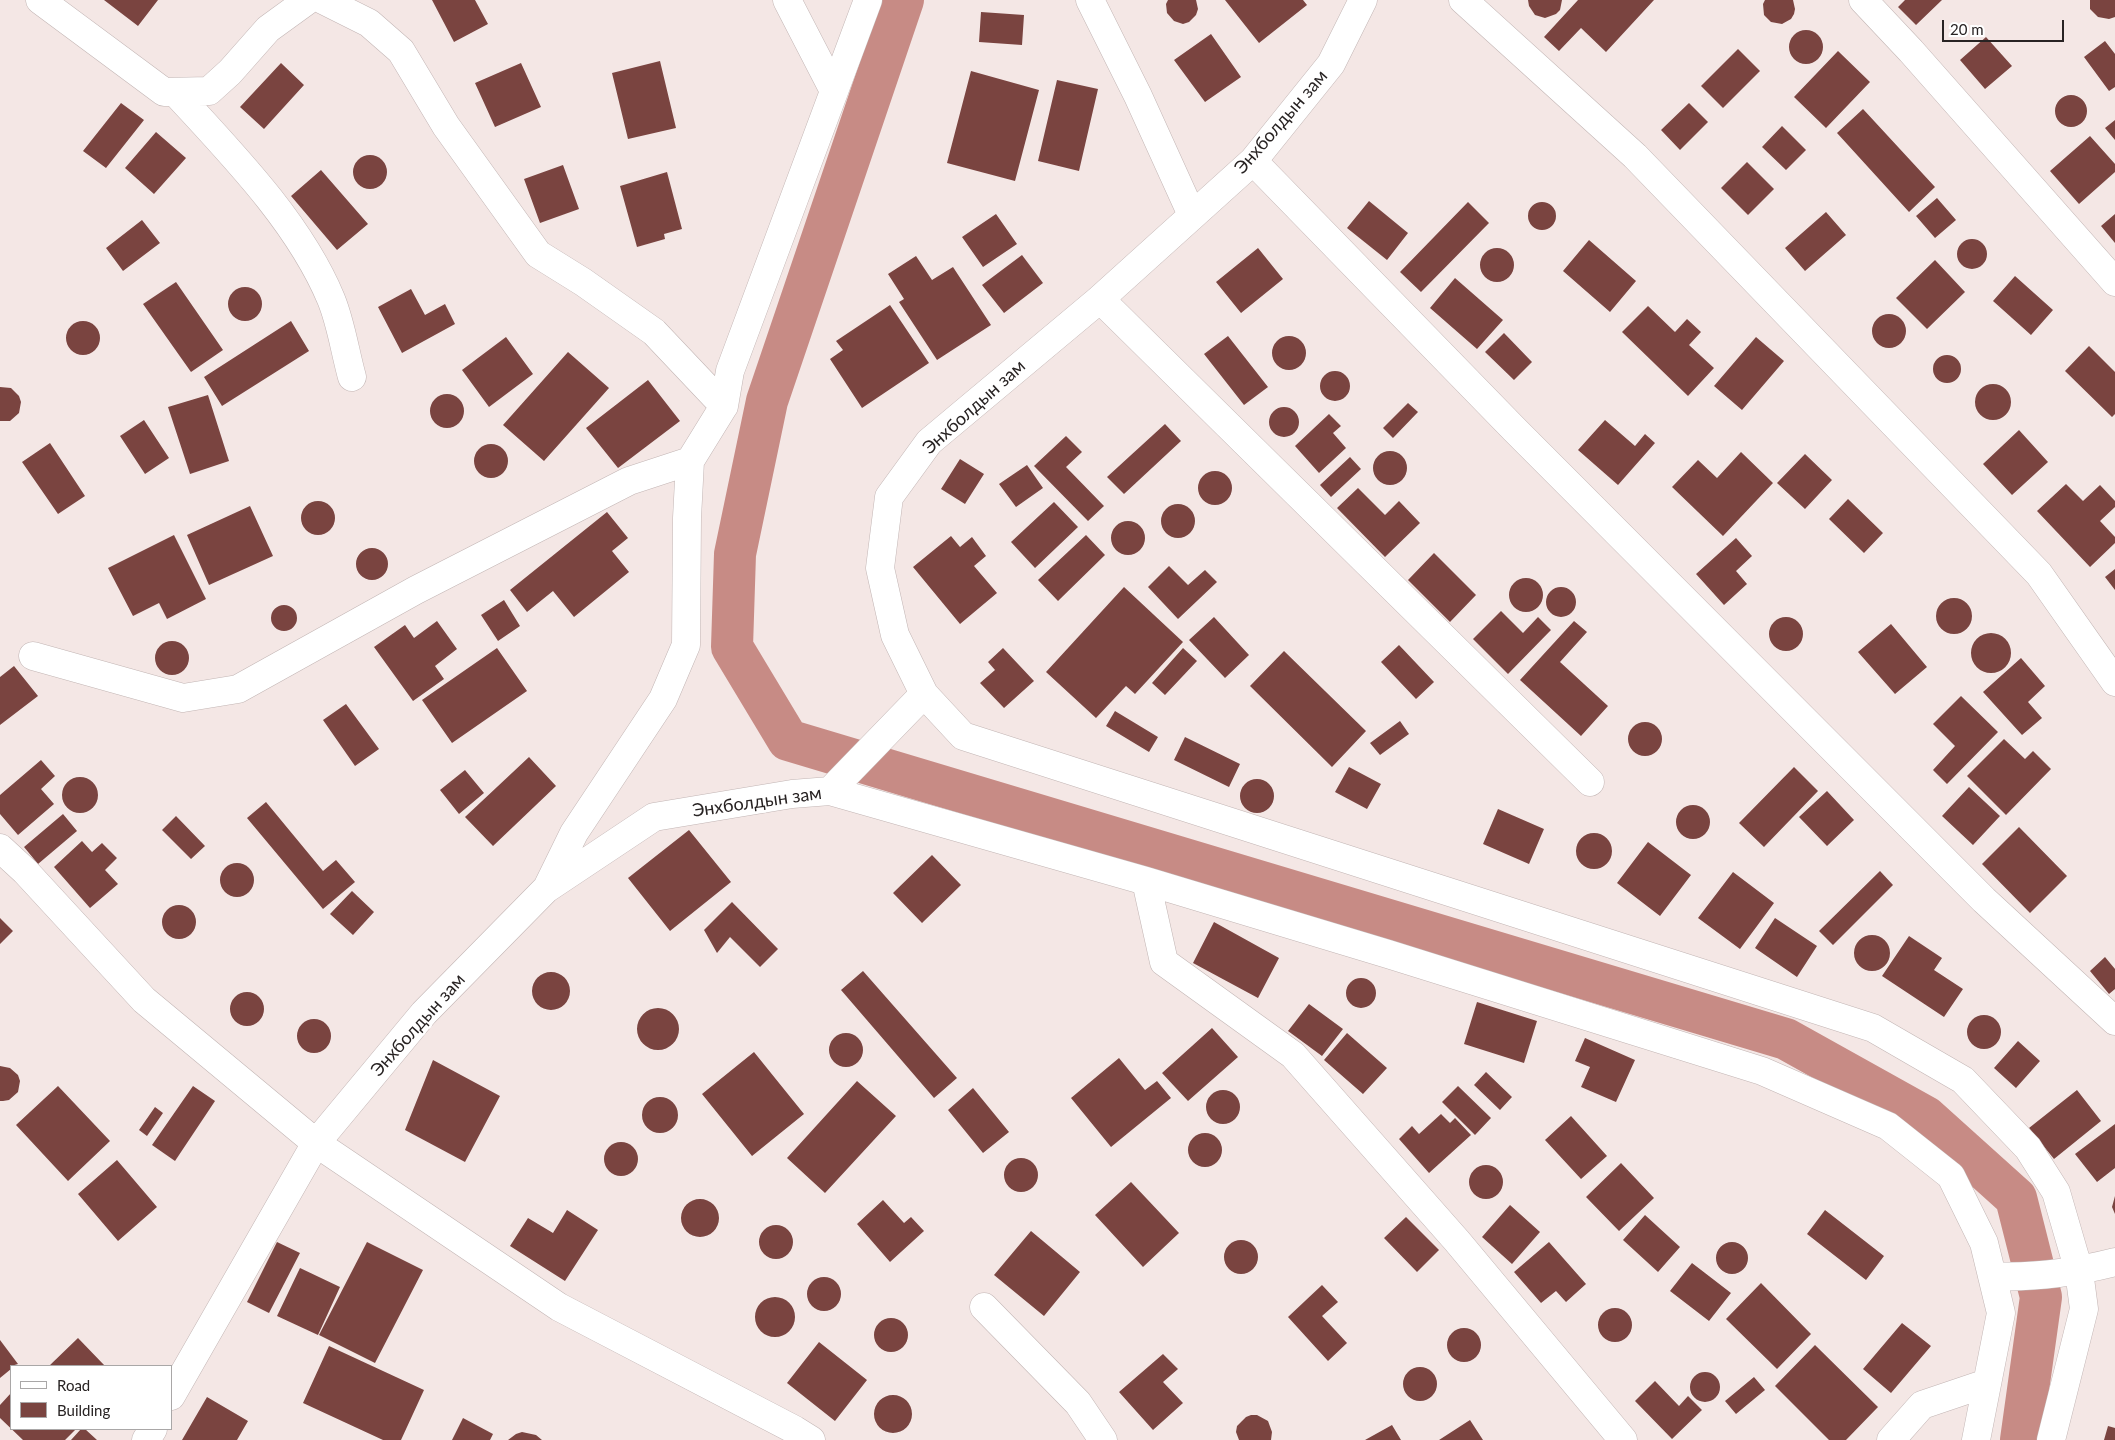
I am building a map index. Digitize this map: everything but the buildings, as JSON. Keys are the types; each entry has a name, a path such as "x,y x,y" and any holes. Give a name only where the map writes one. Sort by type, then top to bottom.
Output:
{"street":[{"path":"40,0 164,92 208,91 230,72 268,29 308,0"},
{"path":"323,0 369,23 401,51 446,126 538,254 583,282 654,332 724,406"},
{"path":"787,0 833,89"},
{"path":"546,889 574,833 663,699 686,645 687,518 690,461 724,406 730,371 833,89 868,0"},
{"path":"1090,0 1138,96 1192,215"},
{"name":"Энхболдын зам","path":"172,1394 316,1143 424,1013 546,889 654,817 792,794 830,791 924,694 895,635 880,568 889,497 929,442 1100,299 1253,161 1331,64 1363,0"},
{"path":"1463,0 1635,156 2039,574 2115,682"},
{"path":"1863,0 1911,50 2115,282"},
{"path":"175,92 237,160 272,204 310,259 331,300 352,377"},
{"path":"1253,161 1514,429 1970,886 2115,1021"},
{"path":"1100,299 1590,782"},
{"path":"33,656 183,698 238,689 416,590 629,481 690,461"},
{"path":"924,694 963,736 1873,1028 1964,1080 2028,1148 2056,1192 2084,1308 2051,1440"},
{"path":"830,791 1146,881 1388,954 1762,1071 1888,1126 1951,1176 2000,1276 2001,1313 1976,1440"},
{"path":"0,848 25,871 144,1000 316,1143 559,1307 811,1440"},
{"path":"1146,881 1164,962 1294,1055 1457,1241 1624,1440"},
{"path":"2000,1276 2074,1271 2115,1262"},
{"path":"984,1307 1078,1403 1103,1440"},
{"path":"1891,1440 1922,1405 1987,1383"}],"waterway":[{"path":"903,0 767,401 735,554 732,647 788,740 1786,1039 1926,1117 2016,1198 2041,1297 2021,1440"}]}
